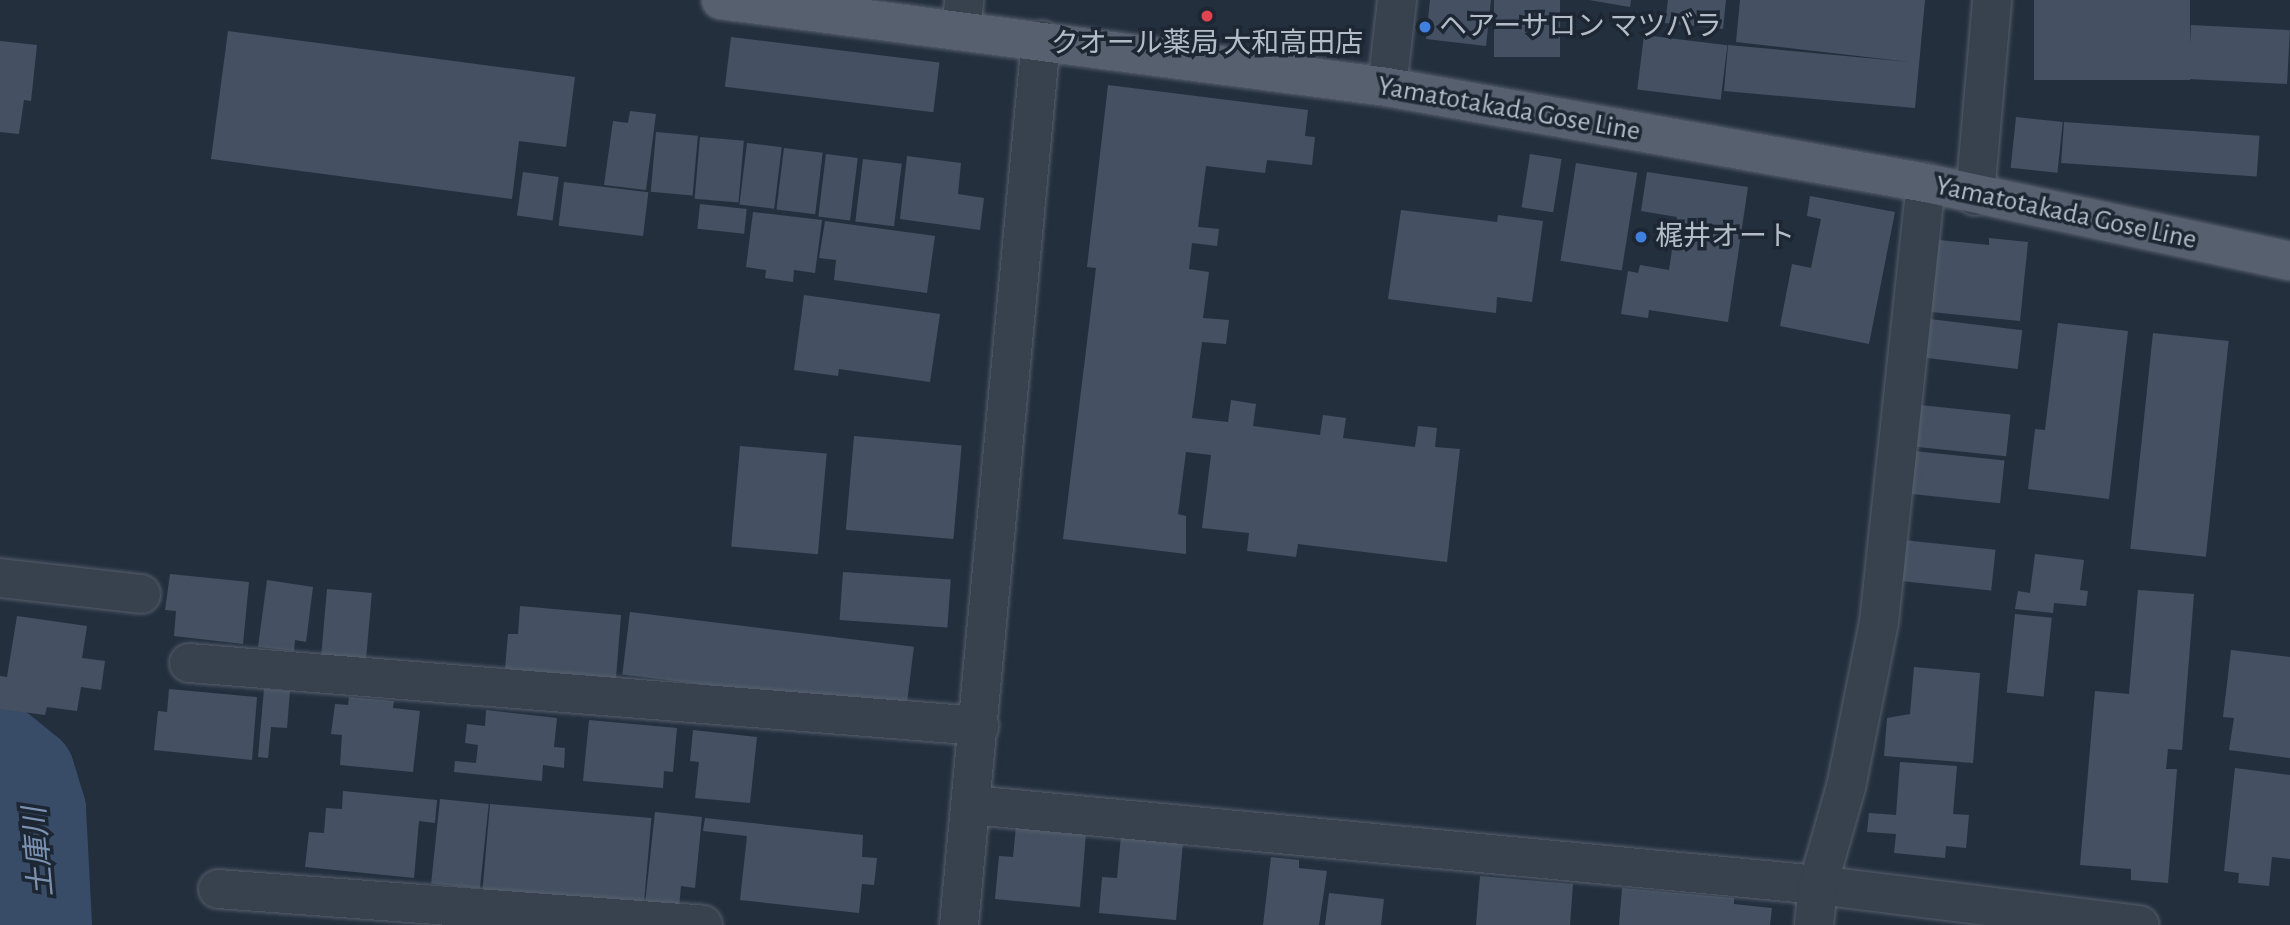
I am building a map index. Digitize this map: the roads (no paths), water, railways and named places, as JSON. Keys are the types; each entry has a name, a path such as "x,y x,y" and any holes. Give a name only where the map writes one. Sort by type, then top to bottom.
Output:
{"main road":[{"name":"Yamatotakada Gose Line","path":"721,0 963,15 1041,40 1387,87 1926,183 1975,196 2290,261"}],"street":[{"path":"1387,87 1397,0"},
{"path":"1975,196 1992,0"},
{"path":"959,925 1041,40"},
{"path":"1814,925 1818,886 1846,787 1879,622 1926,183"},
{"path":"0,578 141,594"},
{"path":"188,663 979,726"},
{"path":"972,805 1818,886 2140,925"},
{"path":"218,889 703,925"}],"waterway":[{"name":"土庫川","path":"0,751 28,774 39,810 45,925"}],"place":[{"name":"クオール薬局 大和高田店","path":"1207,16"},
{"name":"ヘアーサロン マツバラ","path":"1425,27"},
{"name":"梶井オート","path":"1641,237"}]}
